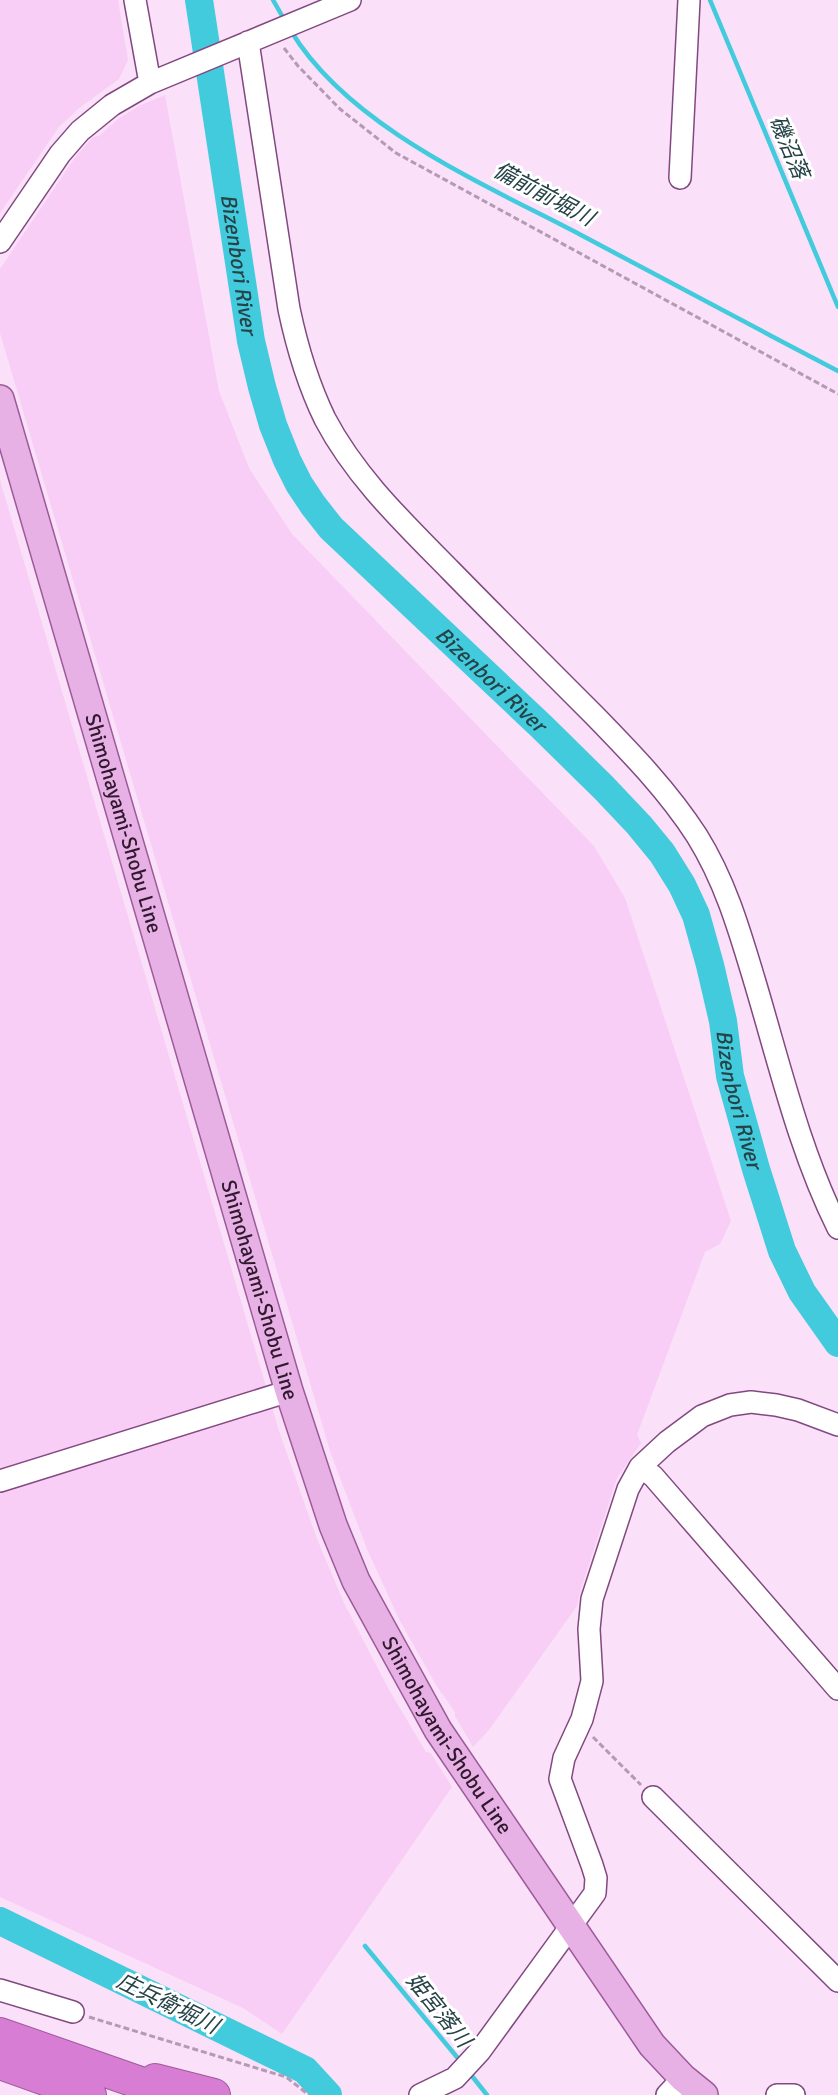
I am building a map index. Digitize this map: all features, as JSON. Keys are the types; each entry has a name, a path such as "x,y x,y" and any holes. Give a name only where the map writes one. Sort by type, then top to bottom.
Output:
{"highway":[{"path":"0,2034 175,2095"},
{"path":"55,2054 214,2095"},
{"path":"0,2064 34,2089 50,2095"},
{"path":"0,2064 90,2095"}],"main road":[{"name":"Shimohayami-Shobu Line","path":"0,399 289,1391 333,1525 356,1581 438,1731 652,2045 675,2087 704,2095"}],"street":[{"path":"135,0 150,83"},
{"path":"0,242 60,154 81,131 112,105 150,83 350,0"},
{"path":"680,178 688,0"},
{"path":"240,45 252,52 289,309 297,348 326,419 343,449 392,510 629,752 671,799 695,834 712,862 735,915 812,1169 838,1228"},
{"path":"0,1482 289,1391"},
{"path":"420,2095 455,2078 480,2051 595,1893 597,1886 592,1865 560,1779 564,1758 585,1710 591,1681 589,1629 592,1599 628,1489 640,1467 667,1442 702,1416 730,1405 751,1402 776,1405 798,1410 838,1425"},
{"path":"640,1467 653,1476 838,1689"},
{"path":"653,1797 838,1981"},
{"path":"0,1990 73,2012"},
{"path":"777,2095 794,2095"}],"path":[{"path":"276,30 281,44 298,66 340,109 396,153 838,394"},
{"path":"579,1726 589,1732 653,1797"},
{"path":"73,2012 286,2077 309,2095"}],"shaded area":[{"path":"0,0 118,0 128,60 119,79 78,109 59,127 0,213"},
{"path":"165,95 219,391 249,468 292,534 594,846 625,898 731,1221 720,1244 705,1252 637,1435 641,1443 617,1478 577,1606 489,1730 473,1747 455,1716 455,1712 436,1685 399,1619 367,1549 331,1454 0,333 0,269 76,156 93,137 99,136 118,119 141,105"},
{"path":"0,480 279,1431 317,1539 344,1603 388,1688 426,1752 431,1753 452,1787 282,2034 243,2008 0,1897"}],"waterway":[{"name":"Bizenbori River","path":"199,0 251,341 273,425 287,460 299,484 331,528 604,788 662,853 682,885 696,915 710,965 723,1021 730,1076 782,1251 802,1292 838,1343"},
{"name":"備前前堀川","path":"273,0 285,21"},
{"name":"磯沼落","path":"710,0 838,307"},
{"name":"備前前堀川","path":"291,31 316,65 347,96 421,150 838,371"},
{"name":"庄兵衛堀川","path":"0,1921 305,2070 328,2095"},
{"name":"姫宮落川","path":"365,1946 461,2062"},
{"name":"姫宮落川","path":"468,2071 487,2095"}]}
